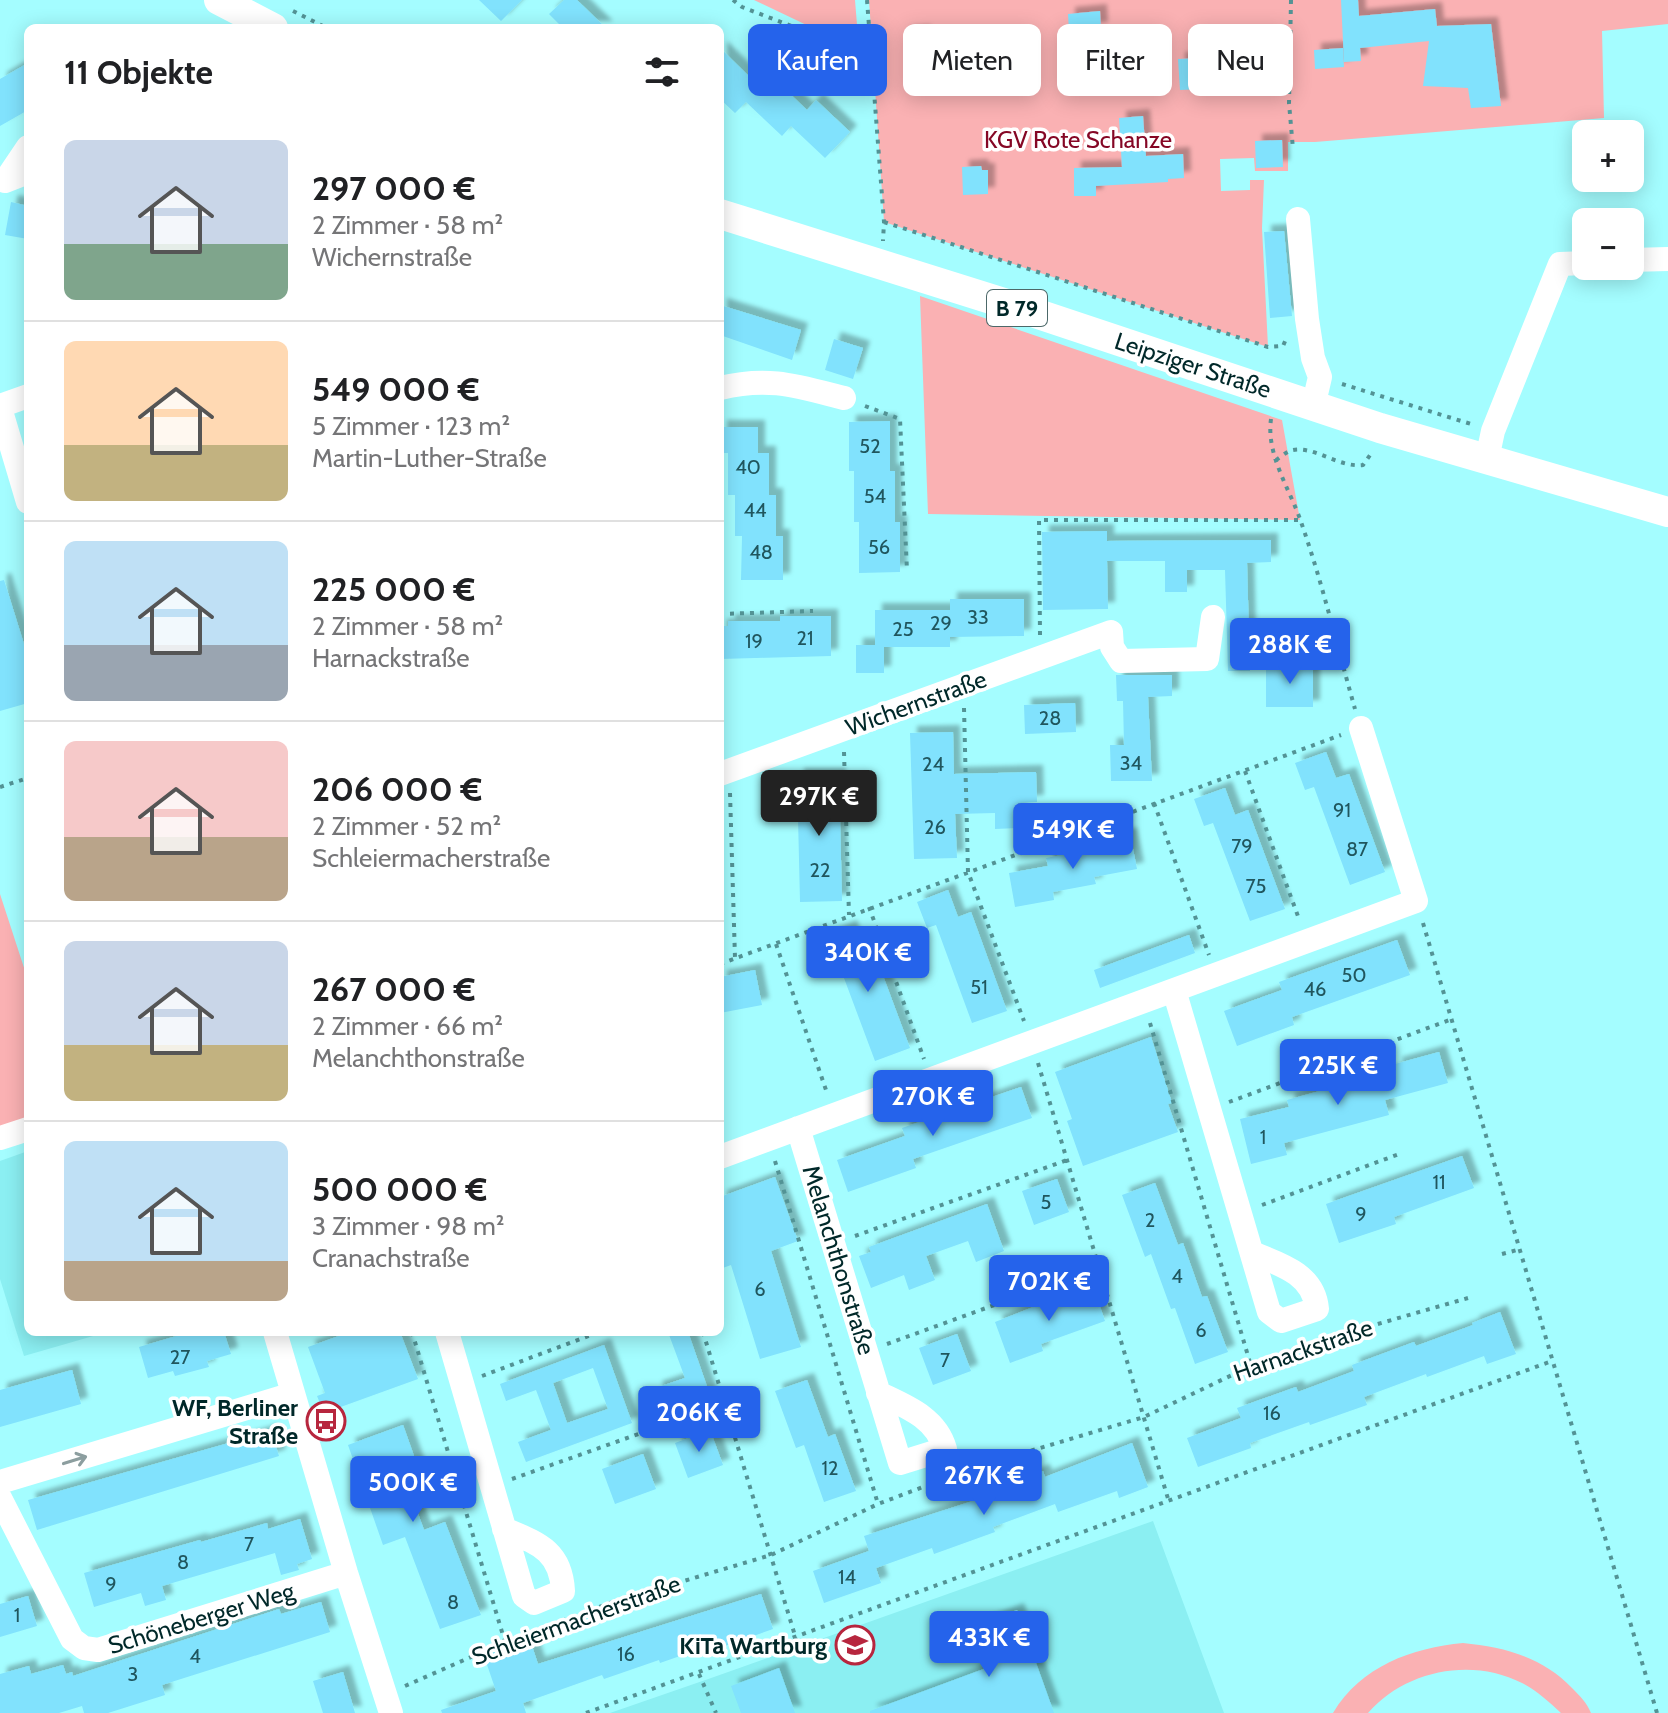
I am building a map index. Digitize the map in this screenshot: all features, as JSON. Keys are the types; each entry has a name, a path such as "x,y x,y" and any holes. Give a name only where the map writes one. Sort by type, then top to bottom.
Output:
{"main road":[{"path":"219,0 280,18"},
{"name":"Leipziger Straße","path":"724,215 1029,311 1313,407 1668,512"}],"street":[{"path":"2,181 24,152"},
{"path":"2,181 24,173"},
{"path":"1298,219 1307,319 1313,358 1320,377 1313,407"},
{"path":"1644,260 1668,259"},
{"path":"1487,459 1493,431 1560,264 1572,264"},
{"path":"724,387 745,382 782,382 844,398"},
{"path":"24,398 0,407 24,488"},
{"name":"Wichernstraße","path":"725,772 1111,632 1112,647 1121,661 1207,659 1213,617"},
{"path":"724,1156 1416,901 1361,728"},
{"path":"1174,990 1252,1253"},
{"name":"Melanchthonstraße","path":"798,1128 868,1351 878,1393"},
{"path":"0,1138 24,1130"},
{"path":"276,1336 388,1703"},
{"path":"448,1336 504,1529"},
{"path":"0,1482 128,1438 293,1394"},
{"name":"Schöneberger Weg","path":"0,1498 72,1639 84,1648 98,1650 346,1573"}],"path":[{"path":"733,0 742,7 786,24"},
{"path":"867,0 869,24"},
{"path":"1291,0 1289,89 1293,149"},
{"path":"280,18 308,24"},
{"path":"874,96 884,222 1268,347 1283,346 1293,322 1307,319"},
{"path":"724,962 1361,728 1300,520 1276,460 1269,433 1277,393"},
{"path":"844,398 900,419 907,571"},
{"path":"1276,460 1291,450 1352,466 1363,465 1374,449 1380,428"},
{"path":"1041,658 1039,520 1300,520"},
{"path":"724,614 813,611"},
{"path":"963,686 968,872 1032,1043 1169,1502"},
{"path":"844,729 849,915"},
{"path":"1245,771 1308,941"},
{"path":"725,772 735,958"},
{"path":"0,787 24,779"},
{"path":"1154,803 1216,975"},
{"path":"1416,901 1657,1713"},
{"path":"869,907 931,1080"},
{"path":"776,944 835,1115"},
{"path":"1143,1002 1251,1366"},
{"path":"1210,1109 1452,1019"},
{"path":"768,1139 878,1504"},
{"path":"1241,1213 1399,1154"},
{"path":"834,1244 1067,1160"},
{"path":"1502,1254 1521,1249"},
{"path":"868,1351 1099,1267"},
{"name":"Harnackstraße","path":"1144,1417 1251,1366 1343,1334 1468,1298"},
{"path":"413,1336 505,1642"},
{"path":"462,1383 588,1336"},
{"path":"704,1336 796,1639"},
{"path":"586,1713 1552,1361"},
{"path":"1128,1387 1134,1384"},
{"path":"491,1486 717,1406"},
{"path":"771,1555 878,1504 973,1468 1144,1417"},
{"path":"755,1526 761,1524"},
{"name":"Schleiermacherstraße","path":"388,1703 505,1642 610,1603 771,1555"},
{"path":"699,1674 716,1713"}],"shaded area":[{"path":"24,1152 24,1336 93,1336 24,1356 0,1279 0,1161"},
{"path":"1153,1521 1224,1713 610,1713 714,1677"}],"green space":[{"path":"754,0 855,0 857,24 804,24"},
{"name":"KGV Rote Schanze","path":"869,0 1668,0 1668,24 1602,31 1604,118 1288,142 1288,171 1255,171 1254,158 1220,159 1221,191 1250,190 1250,180 1264,180 1262,228 1268,347 884,222 875,96 887,96 887,24 871,24"},
{"path":"920,296 1282,420 1300,520 928,514"},
{"path":"0,894 24,968 24,1130 0,1138"},
{"path":"1463,1643 1493,1647 1536,1661 1561,1677 1591,1713 1561,1713 1522,1683 1503,1675 1461,1670 1420,1678 1383,1698 1368,1713 1333,1713 1358,1683 1389,1662 1425,1649"}],"building":[{"path":"479,0 522,0 501,21"},
{"path":"564,0 577,0 602,24 559,24 549,14"},
{"path":"1341,0 1358,0 1359,16 1435,9 1437,26 1491,24 1501,106 1471,108 1468,88 1423,86 1429,41 1360,48 1361,61 1344,62"},
{"path":"1100,11 1101,24 1069,24 1068,14"},
{"path":"1343,48 1344,67 1315,69 1314,50"},
{"path":"724,52 748,75 748,96 792,96 807,110 816,100 850,132 825,158 791,126 782,136 746,102 735,113 724,103"},
{"path":"1178,59 1188,59 1188,90 1180,90"},
{"path":"24,65 24,112 0,126 0,79"},
{"path":"1143,116 1146,156 1183,154 1184,178 1168,179 1168,182 1096,186 1096,196 1074,196 1074,168 1122,167 1119,118"},
{"path":"1282,140 1283,167 1256,168 1255,141"},
{"path":"981,166 982,170 988,170 988,194 963,195 962,167"},
{"path":"11,202 24,205 24,238 5,235"},
{"path":"1284,231 1292,316 1270,318 1264,232"},
{"path":"724,306 801,330 792,360 724,336"},
{"path":"834,339 863,348 853,379 825,370"},
{"path":"890,421 890,471 895,471 895,522 900,522 900,572 859,573 859,522 854,522 854,471 849,471 849,422"},
{"path":"724,427 758,427 758,453 769,453 769,495 776,495 776,536 783,536 783,580 741,580 742,536 735,536 735,495 728,495 728,453 724,453"},
{"path":"1107,531 1107,541 1271,540 1271,562 1247,563 1250,671 1228,671 1225,570 1187,570 1187,592 1165,592 1165,561 1107,561 1108,609 1043,610 1042,532"},
{"path":"4,580 24,644 24,704 0,711 0,581"},
{"path":"950,599 1024,599 1024,636 950,637 950,647 884,647 884,673 856,673 856,645 875,645 875,610 950,610"},
{"path":"780,616 831,616 831,656 724,659 724,626 728,626 728,621 780,621"},
{"path":"1266,664 1313,664 1313,707 1266,707"},
{"path":"1116,675 1172,675 1172,696 1148,697 1152,781 1111,781 1110,745 1124,745 1123,701 1117,701"},
{"path":"1075,703 1076,732 1025,734 1024,705"},
{"path":"953,732 954,774 1036,772 1037,802 1018,803 1019,828 995,829 995,813 955,814 957,858 914,859 910,733"},
{"path":"1326,752 1336,778 1349,774 1385,872 1350,885 1314,787 1305,790 1295,763"},
{"path":"797,775 839,775 842,901 800,902"},
{"path":"1225,788 1235,815 1248,810 1285,909 1250,921 1213,823 1204,826 1194,799"},
{"path":"1130,834 1137,869 1094,877 1096,884 1053,892 1054,900 1015,907 1009,873 1048,866 1046,858 1089,850 1088,843"},
{"path":"948,890 958,917 971,912 1007,1011 972,1023 936,925 927,928 917,902"},
{"path":"850,927 860,954 873,949 910,1048 875,1061 838,962 830,965 820,939"},
{"path":"1189,935 1195,953 1100,988 1094,970"},
{"path":"1397,940 1410,975 1292,1017 1294,1025 1237,1046 1224,1011 1282,990 1279,982"},
{"path":"755,970 762,1005 724,1012 724,976"},
{"path":"1151,1037 1178,1132 1083,1166 1067,1121 1072,1119 1055,1072"},
{"path":"1439,1052 1448,1083 1385,1100 1389,1115 1284,1143 1287,1155 1251,1164 1240,1119 1289,1107 1287,1100 1396,1070 1395,1064"},
{"path":"1021,1087 1032,1118 913,1159 916,1168 848,1192 837,1160 905,1136 902,1128"},
{"path":"1462,1156 1474,1188 1394,1217 1396,1224 1339,1243 1326,1204"},
{"path":"775,1177 798,1241 771,1251 801,1347 760,1359 731,1265 724,1268 724,1196"},
{"path":"1057,1179 1069,1212 1034,1225 1022,1191"},
{"path":"1155,1183 1178,1245 1183,1243 1202,1297 1207,1296 1228,1352 1195,1364 1175,1308 1171,1309 1151,1254 1145,1257 1122,1195"},
{"path":"987,1204 1004,1251 976,1262 968,1241 926,1256 935,1280 909,1290 904,1275 871,1288 859,1256 871,1252 869,1247"},
{"path":"1092,1284 1105,1321 1041,1344 1043,1351 1010,1363 995,1322"},
{"path":"1500,1312 1516,1354 1487,1364 1484,1356 1427,1377 1426,1374 1364,1397 1367,1405 1250,1443 1251,1448 1198,1467 1187,1438 1241,1418 1237,1408 1296,1387 1298,1392 1354,1371 1352,1365 1414,1342 1416,1346"},
{"path":"957,1334 971,1371 933,1385 919,1348"},
{"path":"176,1336 225,1336 231,1354 207,1361 209,1367 175,1376 173,1371 148,1378 139,1347"},
{"path":"339,1336 402,1336 418,1379 324,1413 317,1396 325,1393 308,1347"},
{"path":"669,1336 689,1336 710,1395 664,1411 655,1388 685,1378"},
{"path":"604,1345 632,1423 526,1462 518,1442 551,1430 536,1390 506,1401 500,1384","holes":["593,1368 608,1409 567,1423 553,1383"]},
{"path":"72,1370 81,1404 0,1427 0,1390"},
{"path":"807,1380 828,1437 835,1434 856,1491 824,1502 804,1445 796,1448 775,1391"},
{"path":"403,1425 419,1470 404,1475 424,1530 445,1522 481,1615 440,1629 405,1537 383,1545 348,1445"},
{"path":"710,1430 723,1465 688,1478 675,1443"},
{"path":"271,1431 279,1456 37,1530 28,1500"},
{"path":"1132,1443 1148,1487 1119,1498 1117,1491 1058,1512 1055,1504 993,1527 995,1532 934,1554 932,1548 876,1568 881,1583 824,1603 813,1571 869,1551 864,1536 982,1498 980,1494 1043,1471 1045,1477"},
{"path":"643,1454 656,1489 615,1504 602,1469"},
{"path":"300,1519 312,1559 297,1564 299,1570 281,1575 275,1553 162,1586 166,1600 145,1606 141,1593 94,1607 84,1573 267,1523 268,1529"},
{"path":"761,1594 773,1629 725,1646 723,1641 604,1679 602,1675 523,1703 526,1713 442,1713 441,1710 496,1691 484,1656 530,1640 538,1664"},
{"path":"28,1596 37,1626 0,1637 0,1604"},
{"path":"321,1602 330,1632 162,1685 165,1695 108,1713 84,1713 82,1706 59,1713 0,1713 0,1674 29,1666 31,1674 63,1665 66,1674 72,1672 73,1676 279,1609 281,1614"},
{"path":"1017,1610 1054,1713 870,1713 989,1667 974,1626"},
{"path":"779,1668 795,1713 741,1713 731,1686"},
{"path":"343,1672 355,1713 323,1713 313,1681"}],"place":[{"name":"WF, Berliner Straße","path":"326,1421"},
{"name":"KiTa Wartburg","path":"855,1645"}]}
